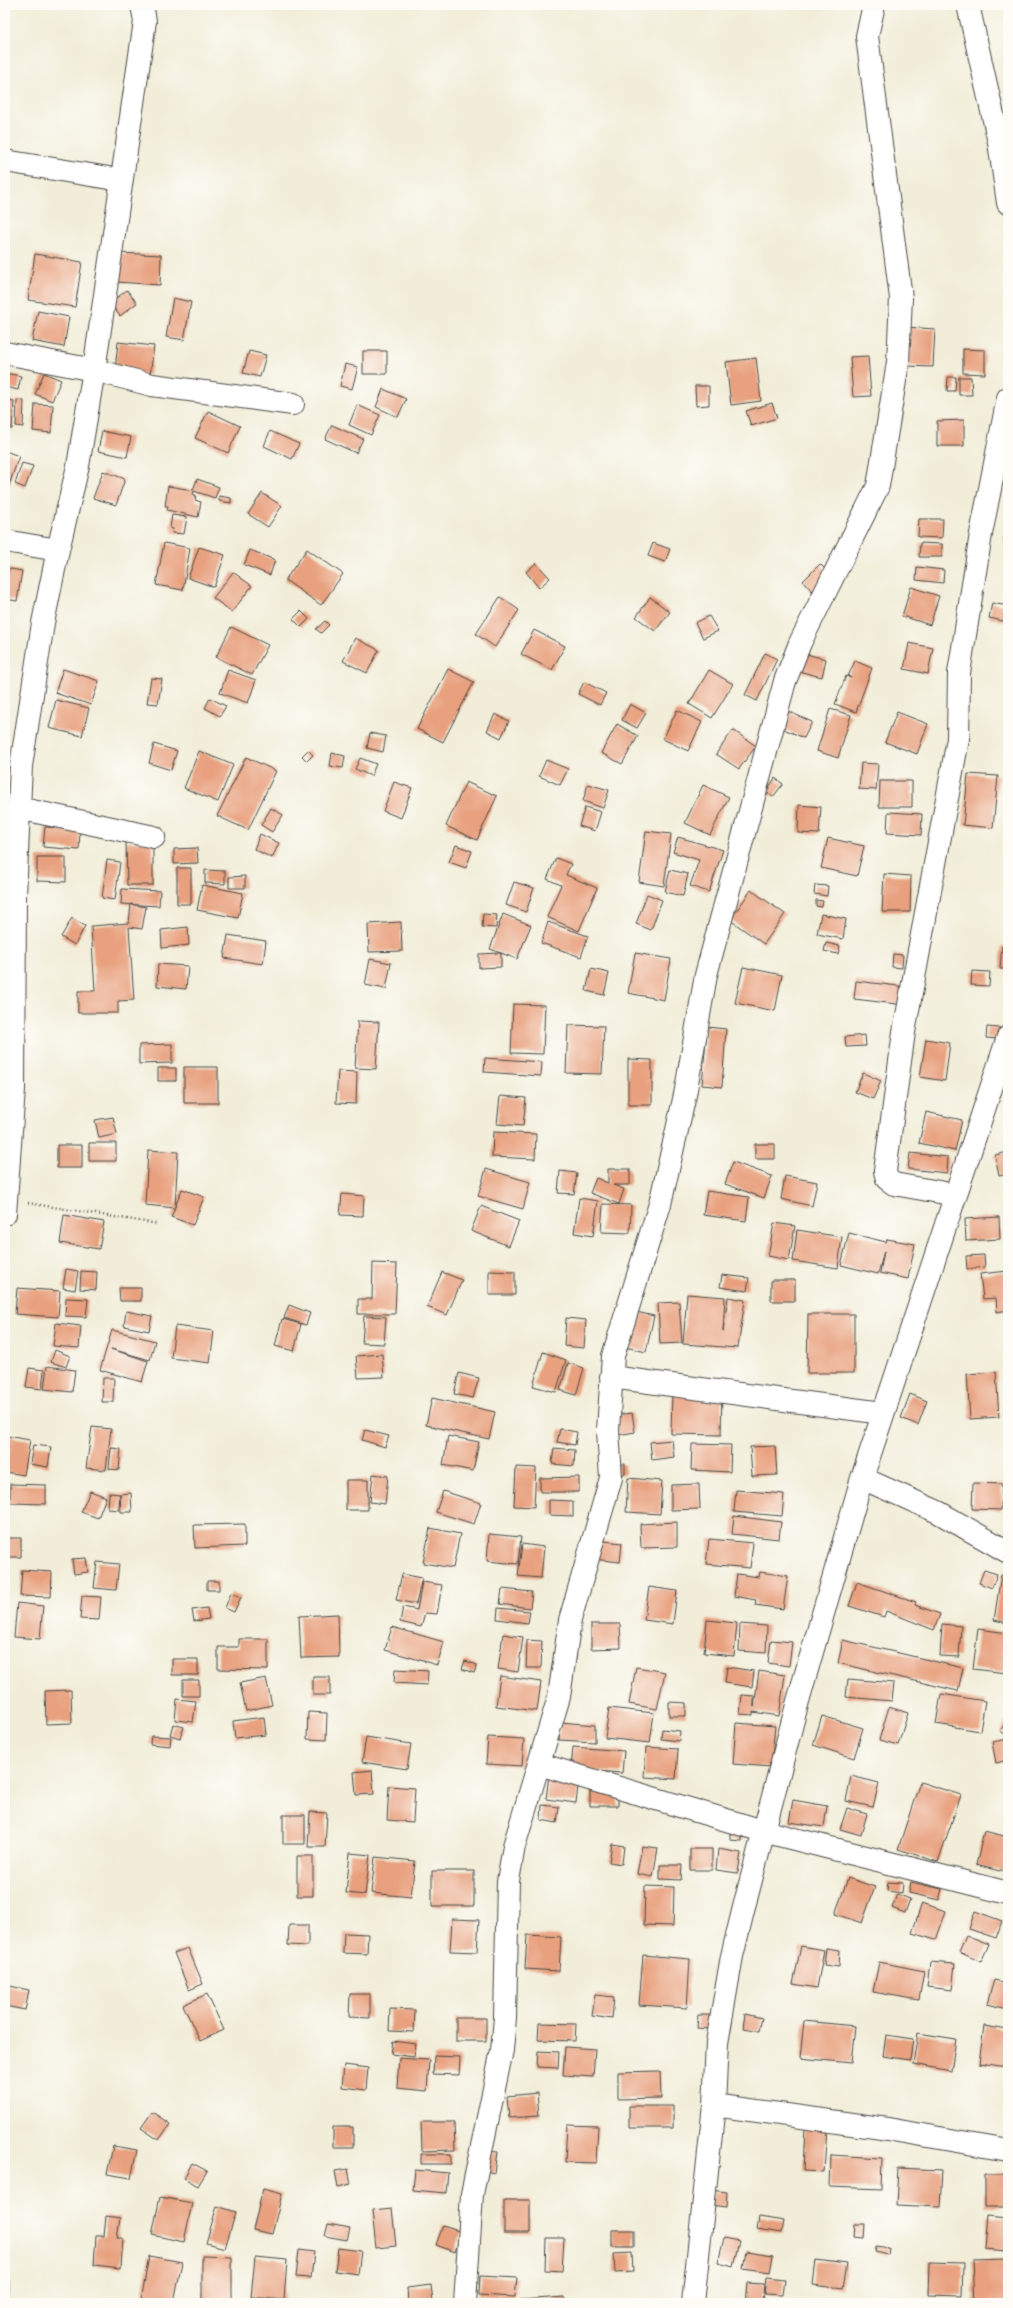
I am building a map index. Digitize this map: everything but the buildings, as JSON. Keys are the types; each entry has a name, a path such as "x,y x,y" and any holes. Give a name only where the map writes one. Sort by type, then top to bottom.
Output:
{"street":[{"path":"5,1207 14,1089 18,808 13,764 33,686 58,550 78,466 94,370 145,21 142,5"},
{"path":"465,2303 472,2194 502,2050 505,2018 508,1881 514,1846 559,1697 570,1620 611,1478 608,1430 611,1377 622,1324 636,1286 660,1204 685,1095 706,975 785,681 800,644 878,486 898,362 901,298 867,36 874,5"},
{"path":"968,5 999,142 1008,203"},
{"path":"5,161 121,180"},
{"path":"5,353 94,370 152,384 292,404"},
{"path":"956,1195 894,1184 888,1179 885,1171 904,1032 958,739 959,673 982,534 1008,398"},
{"path":"5,541 58,550"},
{"path":"18,808 154,837"},
{"path":"693,2303 714,2105 717,2043 724,1999 763,1831 798,1701 862,1478 1008,1037"},
{"path":"611,1377 883,1413"},
{"path":"862,1478 938,1512 1008,1552"},
{"path":"539,1764 763,1831 1008,1893"},
{"path":"714,2105 888,2129 1008,2150"}],"path":[{"path":"5,1207 158,1224"}]}
